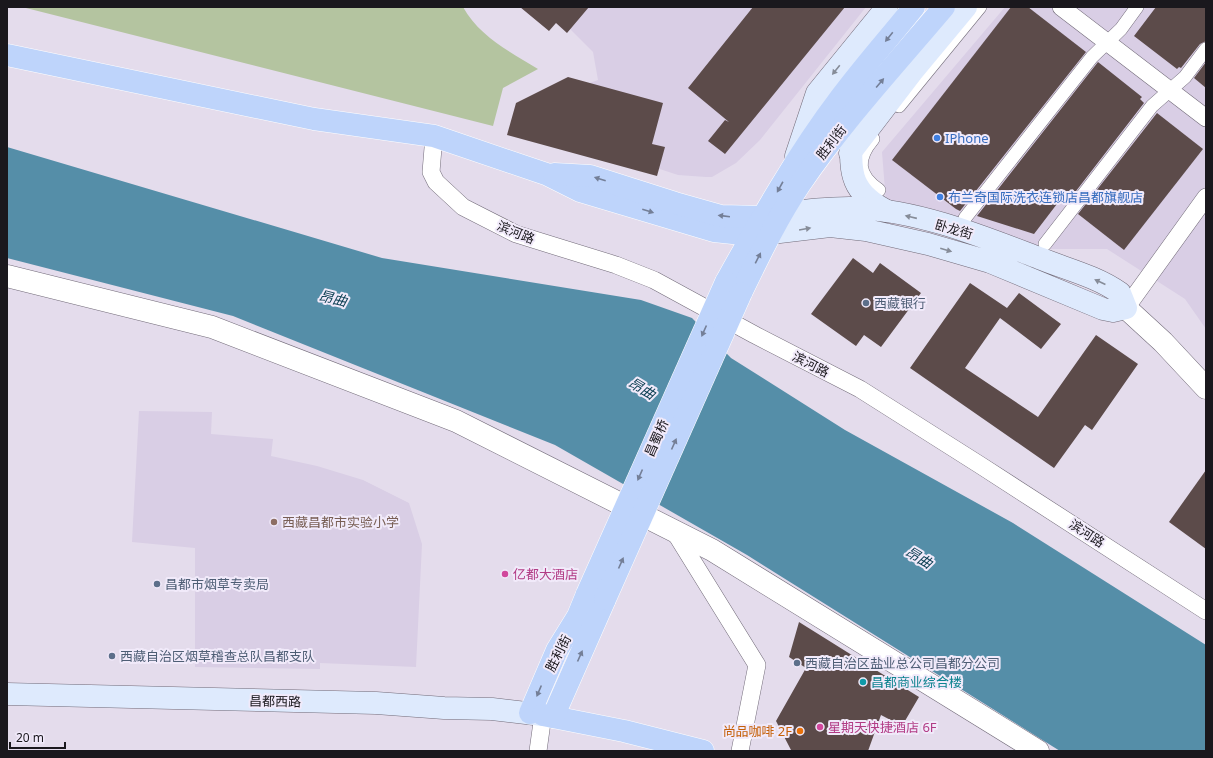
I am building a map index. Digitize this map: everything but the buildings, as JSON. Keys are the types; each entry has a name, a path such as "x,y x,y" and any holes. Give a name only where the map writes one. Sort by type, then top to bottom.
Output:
{"main road":[{"path":"792,166 817,93 886,7"},
{"name":"胜利街","path":"733,288 767,225 792,166 841,97 914,7"},
{"name":"胜利街","path":"767,225 863,103 944,7"},
{"path":"850,152 912,72 966,7"},
{"path":"7,55 314,119 434,136 546,174 580,191 720,232 767,225"},
{"path":"863,103 855,118 850,152 853,177 859,190 866,198 890,212"},
{"name":"卧龙街","path":"857,208 890,212 984,238 1094,279 1120,293 1126,308 1113,311 1103,309 990,262 922,243 866,230 830,226 767,225 857,208"},
{"name":"昌蜀桥","path":"596,596 733,288"},
{"name":"胜利街","path":"542,715 558,650 578,616 596,596"},
{"name":"昌都西路","path":"7,694 376,703 444,708 492,709 542,715"},
{"path":"542,715 631,733 703,751"}],"street":[{"path":"879,190 867,182 862,172 861,161 869,143 980,7"},
{"path":"1061,7 1170,92 1206,118"},
{"path":"965,218 1092,57 1121,28 1138,7"},
{"path":"1045,244 1152,106 1170,92 1185,77 1206,49"},
{"name":"滨河路","path":"434,136 431,172 436,182 463,207 516,234 616,265 654,280 755,335 860,389 980,464 1206,611"},
{"path":"1126,308 1206,197"},
{"path":"7,276 212,327 456,421 712,550 1038,751"},
{"name":"卧龙街","path":"1126,308 1163,342 1206,388"},
{"path":"674,531 758,666 740,751"},
{"path":"538,751 542,715"}],"shaded area":[{"path":"548,7 866,7 760,140 736,163 712,177 706,177 678,175 535,128 540,101 598,80 593,52"},
{"path":"1005,7 1206,7 1206,329 1185,299 1107,249 1048,249 886,202 882,152"},
{"name":"西藏昌都市实验小学","path":"139,411 212,412 211,434 273,439 271,456 317,466 363,480 409,503 422,544 416,667 320,663 320,669 195,667 195,548 132,542"}],"green space":[{"path":"22,7 463,7 486,35 506,50 538,69 503,88 493,126"}],"water":[{"name":"昂曲","path":"7,147 382,258 641,300 692,318 731,358 845,430 1013,523 1206,645 1206,751 1060,751 747,555 555,445 233,316 7,258"}],"place":[{"name":"IPhone","path":"937,138"},
{"name":"布兰奇国际洗衣连锁店昌都旗舰店","path":"940,197"},
{"name":"西藏银行","path":"866,303"},
{"name":"西藏昌都市实验小学","path":"274,522"},
{"name":"亿都大酒店","path":"505,574"},
{"name":"昌都市烟草专卖局","path":"157,584"},
{"name":"西藏自治区烟草稽查总队昌都支队","path":"112,656"},
{"name":"西藏自治区盐业总公司昌都分公司","path":"797,663"},
{"name":"昌都商业综合楼","path":"863,682"},
{"name":"星期天快捷酒店 6F","path":"820,727"},
{"name":"尚品咖啡 2F","path":"800,731"}]}
